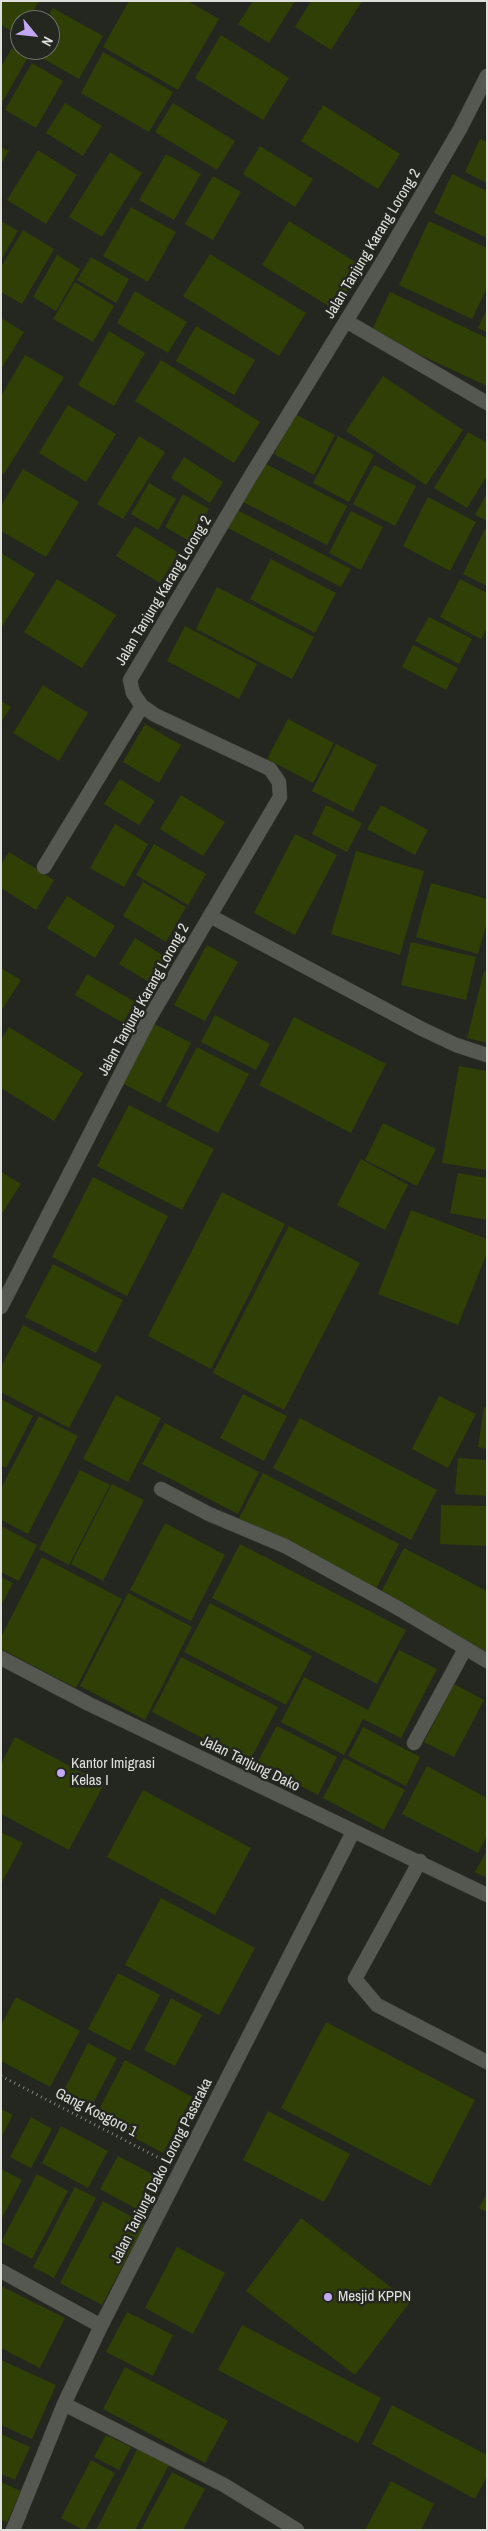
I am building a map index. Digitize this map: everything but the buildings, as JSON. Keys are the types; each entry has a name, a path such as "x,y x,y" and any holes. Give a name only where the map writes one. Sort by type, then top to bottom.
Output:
{"street":[{"name":"Jalan Tanjung Karang Lorong 2","path":"1,1307 149,1019 280,797 279,782 270,769 155,715 142,706 133,693 130,680 460,129 487,76"},
{"path":"346,321 487,403"},
{"path":"44,867 142,706"},
{"path":"210,916 422,1029 456,1045 487,1054"},
{"path":"161,1489 209,1514 285,1546 396,1607 487,1661"},
{"path":"414,1743 466,1649"},
{"name":"Jalan Tanjung Dako","path":"1,1658 90,1704 487,1895"},
{"name":"Jalan Tanjung Dako Lorong Pasaraka","path":"13,2530 64,2404 101,2326 353,1832"},
{"path":"420,1862 355,1979 377,2005 487,2062"},
{"path":"1,2271 101,2326"},
{"path":"64,2404 224,2485 297,2530"}],"path":[{"name":"Gang Kosgoro 1","path":"1,2076 181,2170"}],"place":[{"name":"Kantor Imigrasi Kelas I","path":"61,1773"},
{"name":"Mesjid KPPN","path":"328,2297"}]}
